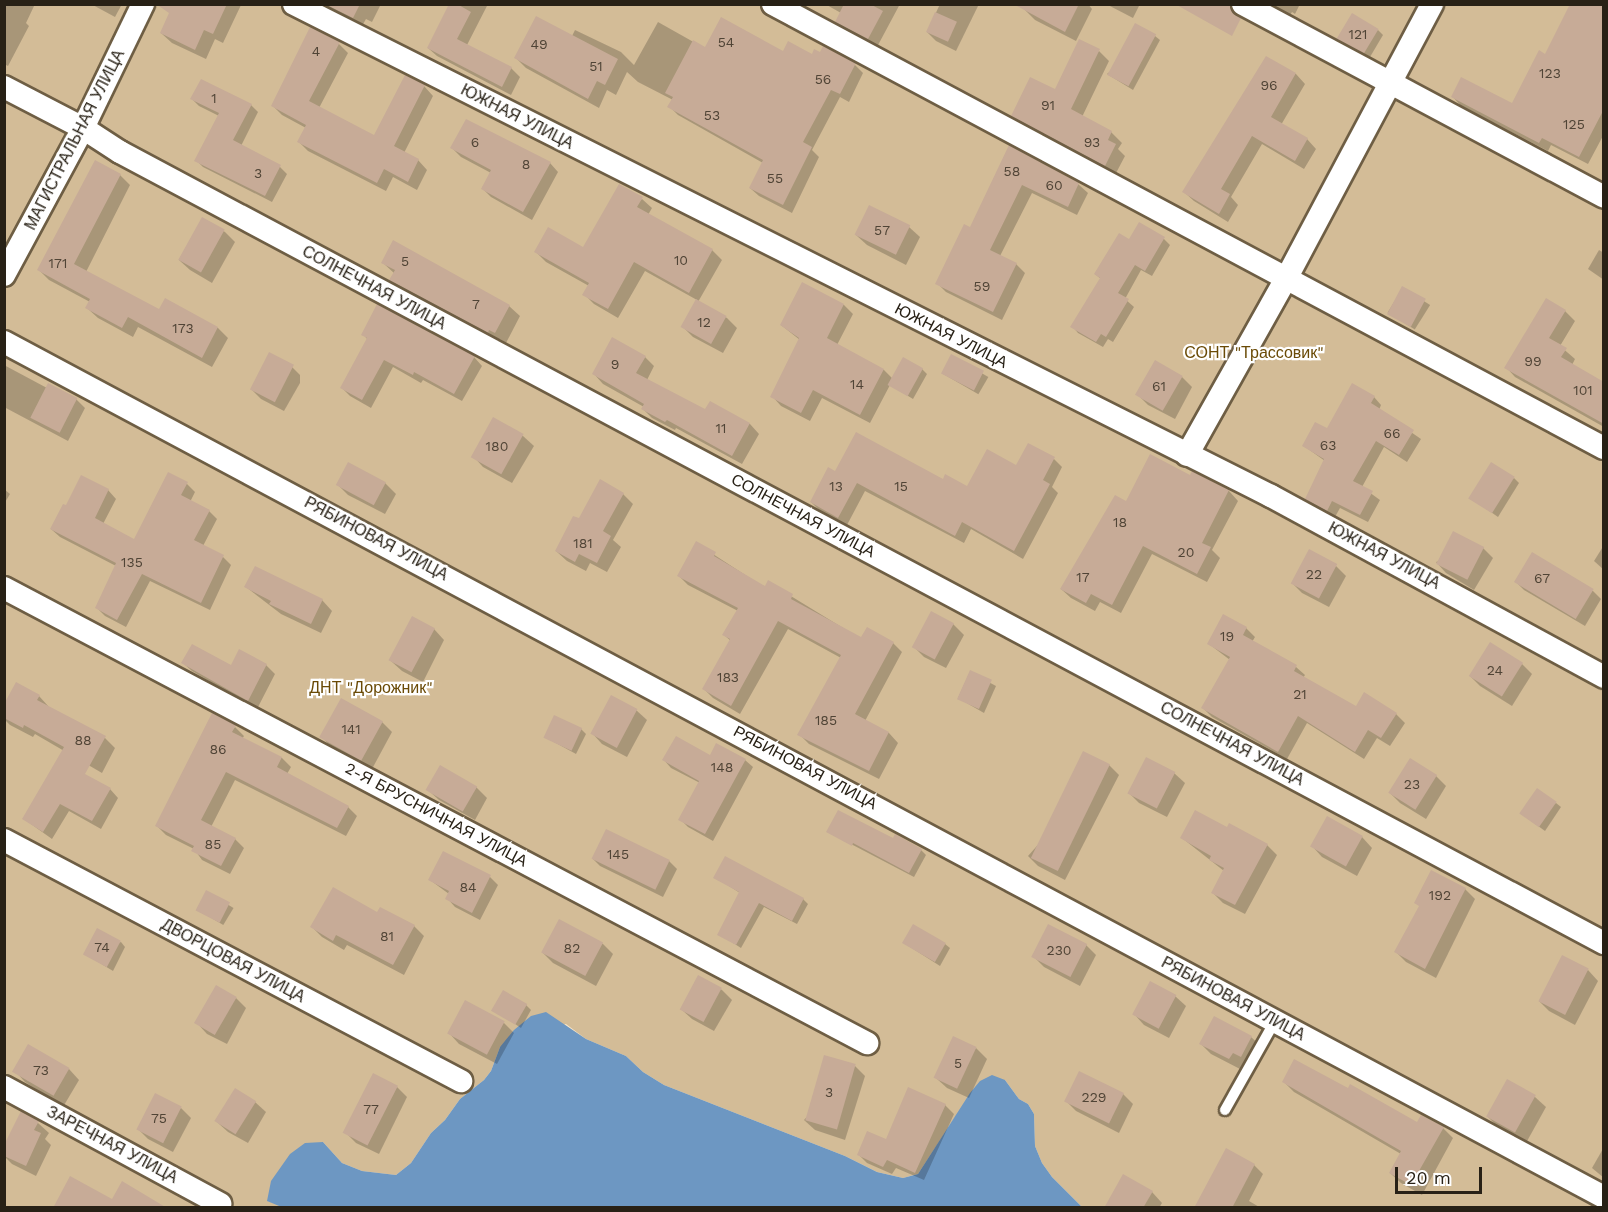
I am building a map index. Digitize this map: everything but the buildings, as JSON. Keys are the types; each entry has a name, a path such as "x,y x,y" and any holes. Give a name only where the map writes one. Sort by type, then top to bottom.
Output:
{"street":[{"name":"МАГИСТРАЛЬНАЯ УЛИЦА","path":"4,275 83,128 143,4"},
{"name":"ЮЖНАЯ УЛИЦА","path":"294,4 1369,547 1604,676"},
{"path":"773,4 1604,448"},
{"path":"1243,4 1604,197"},
{"path":"1188,455 1287,277 1432,4"},
{"name":"СОЛНЕЧНАЯ УЛИЦА","path":"4,87 83,128 130,158 1604,943"},
{"name":"РЯБИНОВАЯ УЛИЦА","path":"4,342 1604,1197"},
{"name":"2-Я БРУСНИЧНАЯ УЛИЦА","path":"4,588 867,1043"},
{"name":"ДВОРЦОВАЯ УЛИЦА","path":"4,840 461,1082"},
{"name":"ЗАРЕЧНАЯ УЛИЦА","path":"4,1087 220,1204"}],"lane":[{"path":"1225,1110 1275,1021"}],"green space":[{"path":"5,5 1603,5 1603,1207 1082,1207 1052,1177 1042,1163 1035,1146 1034,1114 1028,1104 1019,1099 1005,1080 955,1117 918,1174 903,1178 877,1172 845,1156 664,1085 643,1072 626,1056 586,1039 566,1024 500,1047 491,1071 484,1080 460,1099 445,1120 431,1133 411,1163 396,1175 362,1171 342,1163 323,1142 268,1201 284,1207 5,1208"}],"water":[{"path":"546,1012 586,1039 626,1056 643,1072 664,1085 845,1156 877,1172 903,1178 918,1174 970,1093 980,1081 992,1075 1005,1080 1019,1099 1028,1104 1034,1114 1035,1146 1042,1163 1052,1177 1082,1207 284,1208 267,1201 271,1181 290,1154 305,1143 323,1142 342,1163 362,1171 396,1175 411,1163 431,1133 445,1120 460,1099 484,1080 491,1071 500,1047 514,1030 531,1016"}],"park label":[{"name":"СОНТ \"Трассовик\"","path":"1254,353"},
{"name":"ДНТ \"Дорожник\"","path":"371,688"}]}
